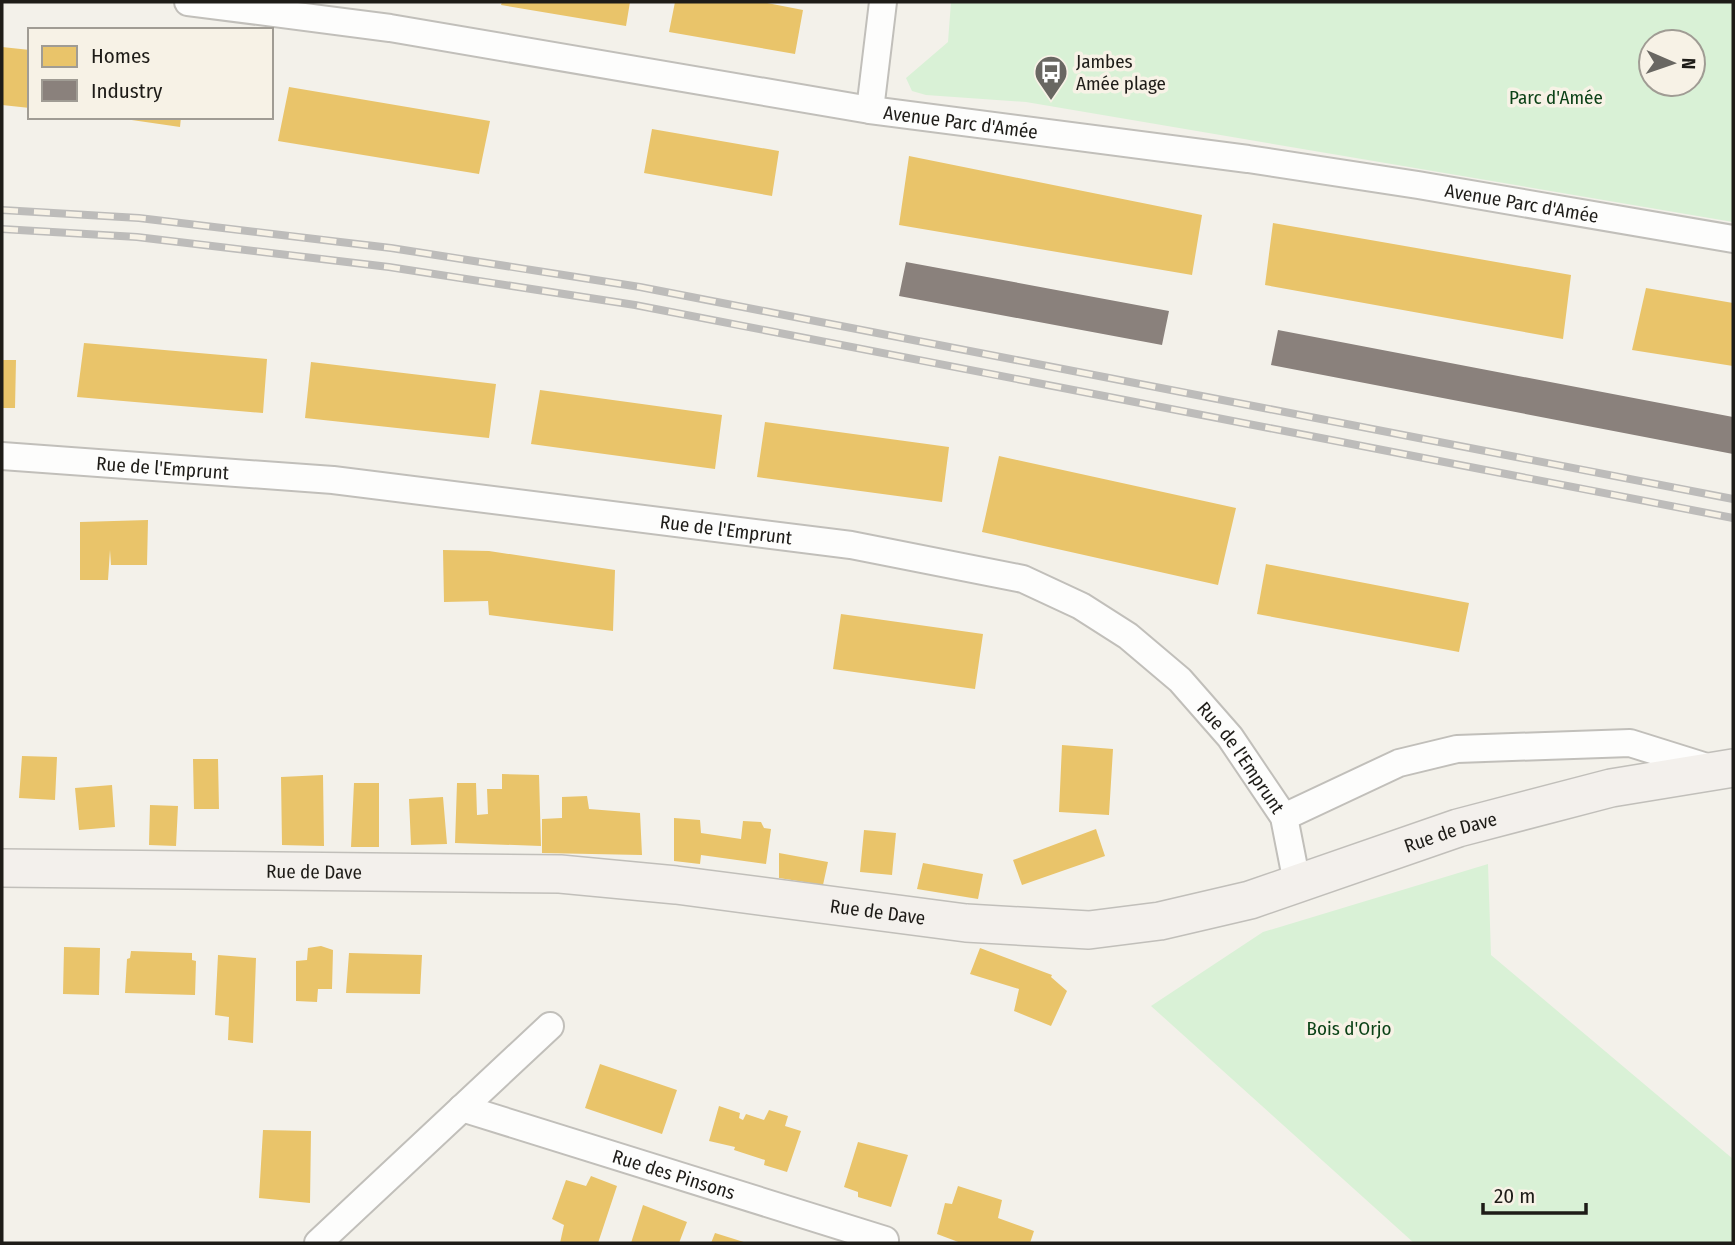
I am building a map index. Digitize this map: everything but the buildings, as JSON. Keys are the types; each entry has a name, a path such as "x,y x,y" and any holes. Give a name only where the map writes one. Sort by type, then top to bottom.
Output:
{"main road":[{"name":"Rue de Dave","path":"2,868 560,874 676,885 966,923 1089,930 1160,920 1250,900 1458,828 1611,788 1724,769"}],"street":[{"name":"Avenue Parc d'Amée","path":"188,2 390,28 870,110 1274,163 1621,218 1733,239"},
{"path":"870,110 883,2"},
{"name":"Rue de l'Emprunt","path":"2,456 333,480 851,545 1023,579 1081,606 1128,636 1180,680 1230,737 1284,817 1297,883"},
{"path":"1284,817 1399,763 1457,749 1630,743 1724,769"},
{"path":"318,1243 550,1026"},
{"name":"Rue des Pinsons","path":"462,1108 885,1240"}],"green space":[{"name":"Parc d'Amée","path":"951,2 1733,2 1733,222 1026,102 926,95 912,91 906,78 948,42"},
{"name":"Bois d'Orjo","path":"1488,864 1491,955 1733,1159 1733,1243 1414,1243 1151,1006 1263,932"}],"railway":[{"path":"2,210 139,218 391,248 640,287 1733,499"},
{"path":"2,229 137,237 389,267 635,305 1733,518"}],"place":[{"name":"Jambes Amée plage","path":"1051,102"}]}
